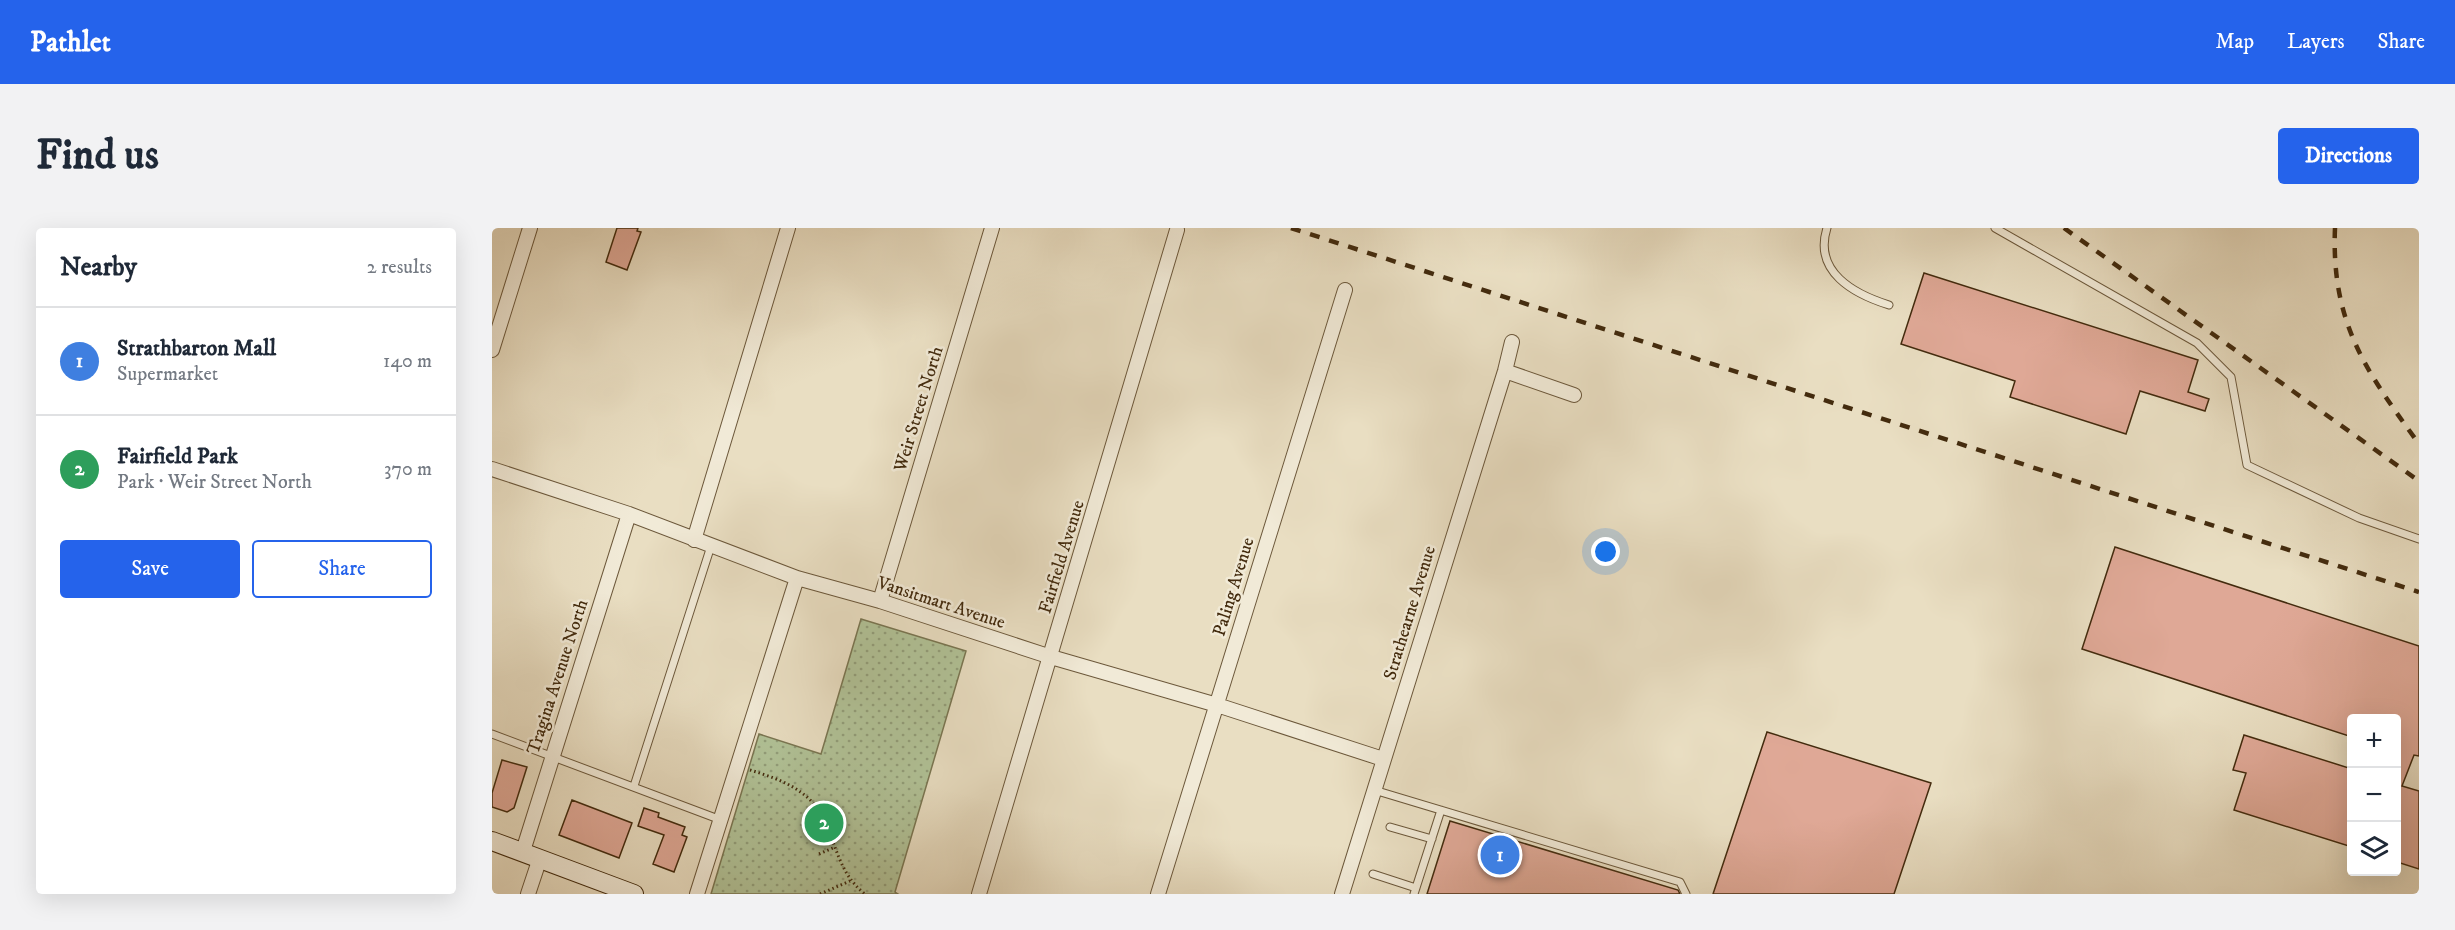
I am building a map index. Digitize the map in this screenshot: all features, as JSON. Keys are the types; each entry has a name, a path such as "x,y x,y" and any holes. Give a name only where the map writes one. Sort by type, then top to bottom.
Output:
{"main road":[{"path":"492,841 634,894"}],"street":[{"path":"492,350 530,228"},
{"path":"693,540 788,228"},
{"name":"Weir Street North","path":"880,601 992,228"},
{"name":"Fairfield Avenue","path":"979,894 1177,230"},
{"name":"Paling Avenue","path":"1158,894 1345,290"},
{"name":"Strathearne Avenue","path":"1342,894 1505,371 1512,342"},
{"path":"1505,371 1574,395"},
{"name":"Vansitmart Avenue","path":"492,469 629,514 797,578 880,601 1051,657 1217,705 1383,759"},
{"name":"Tragina Avenue North","path":"522,852 629,514"},
{"path":"697,894 797,578"},
{"path":"528,894 540,858"}],"lane":[{"path":"1827,228 1825,252 1837,279 1862,296 1888,305"},
{"path":"1995,228 2197,343 2230,377 2247,465 2359,518 2419,539"},
{"path":"634,786 711,546"},
{"path":"492,734 721,820"},
{"path":"1374,790 1680,882 1686,894"},
{"path":"1373,874 1415,891 1441,810"},
{"path":"1390,827 1432,839"}],"path":[{"path":"738,766 791,786 807,798 820,813 833,848 850,881 865,894"},
{"path":"819,854 833,848"},
{"path":"820,894 850,881"}],"green space":[{"path":"861,619 966,651 895,892 898,894 711,894 759,734 821,754"}],"building":[{"path":"617,228 638,228 637,231 641,232 627,270 606,262"},
{"path":"1924,273 2198,360 2188,392 2209,399 2205,411 2140,391 2126,434 2010,397 2015,381 1901,344"},
{"path":"2115,547 2419,646 2419,756 2414,755 2402,786 2419,791 2419,869 2401,863 2401,714 2347,714 2347,735 2082,649"},
{"path":"1767,732 1931,783 1894,894 1713,894"},
{"path":"2244,735 2347,767 2347,845 2234,810 2246,773 2233,770"},
{"path":"502,760 527,767 514,808 507,812 492,807 492,793"},
{"path":"572,800 632,823 619,858 559,835"},
{"path":"644,808 659,813 658,817 685,827 682,835 687,837 674,872 653,864 664,835 638,826"},
{"path":"1450,821 1678,890 1680,894 1427,894"}],"railway":[{"path":"1291,228 2419,592"},
{"path":"2064,228 2419,481"},
{"path":"2335,228 2335,262 2346,319 2368,369 2419,444"}],"place":[{"name":"Fairfield Park","path":"824,823"},
{"name":"Strathbarton Mall","path":"1500,855"}]}
